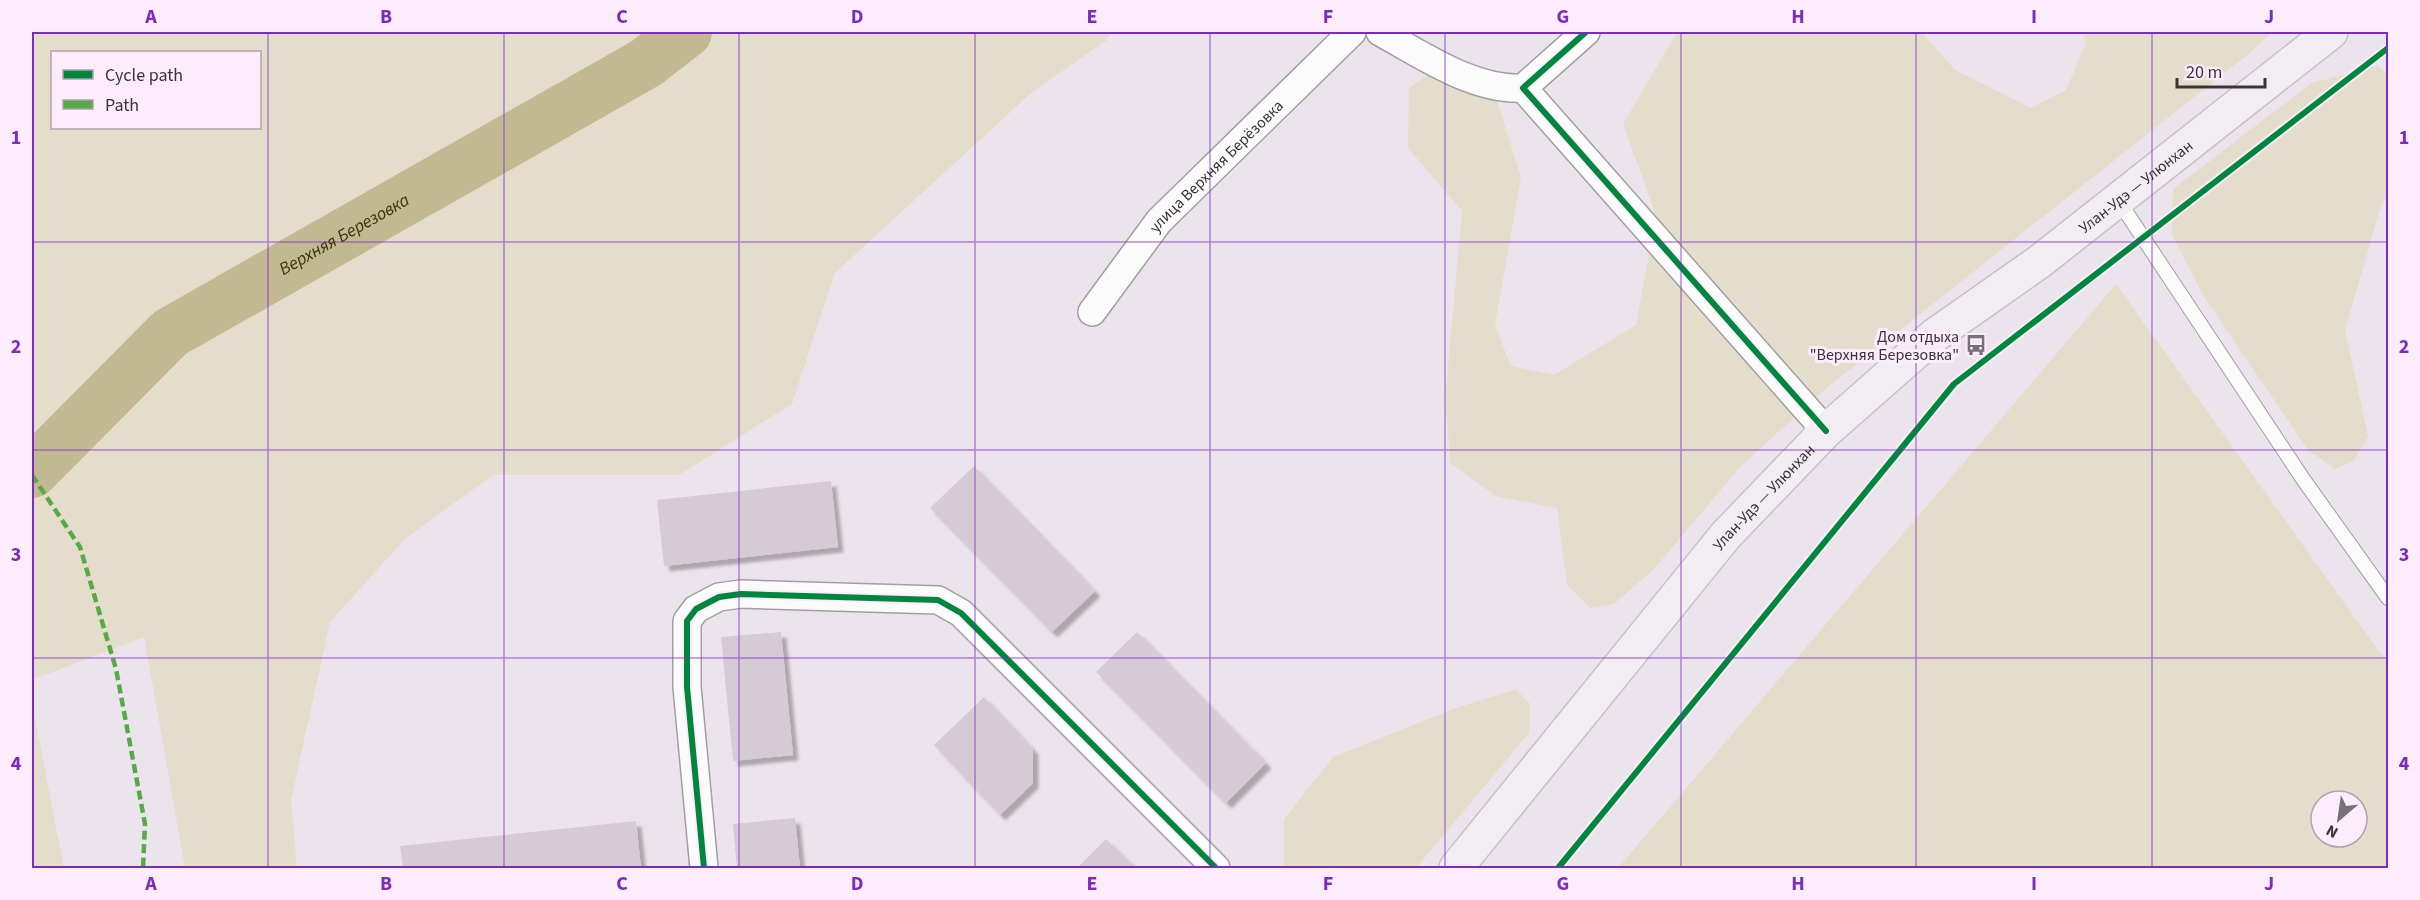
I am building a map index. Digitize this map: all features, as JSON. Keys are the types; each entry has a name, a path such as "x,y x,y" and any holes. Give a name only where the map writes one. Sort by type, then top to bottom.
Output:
{"main road":[{"name":"Улан-Удэ — Улюнхан","path":"1456,868 1726,535 1826,431 1935,335 2039,262 2331,32"}],"street":[{"name":"улица Верхняя Берёзовка","path":"1092,312 1159,221 1352,32"},
{"path":"1380,32 1437,63 1488,85 1506,89 1524,88 1586,32"},
{"path":"1524,88 1826,431"},
{"path":"704,868 687,687 687,621 696,609 719,597 741,594 938,600 961,613 1216,868"}],"lane":[{"path":"2118,200 2303,478 2388,598"}],"shaded area":[{"path":"32,32 1111,32 1107,40 1031,93 835,273 792,404 679,475 493,475 406,538 330,622 291,800 297,868 185,868 144,637 32,680"},
{"path":"1677,32 1922,32 1955,70 2031,108 2066,90 2086,43 2083,32 2272,32 2251,52 1828,387 1741,466 1655,568 1614,604 1590,608 1567,585 1557,508 1496,496 1451,464 1445,401 1462,211 1408,148 1409,88 1445,61 1493,88 1521,177 1495,325 1511,366 1554,375 1636,325 1656,215 1623,124"},
{"path":"2377,66 2388,75 2388,194 2381,206 2345,330 2368,436 2354,461 2335,469 2308,450 2204,297 2172,235 2173,189 2312,83"},
{"path":"2116,284 2388,664 2388,868 1618,868"},
{"path":"1516,689 1530,704 1529,733 1416,868 1284,868 1284,819 1333,757 1453,709"},
{"path":"32,703 64,868 32,868"}],"building":[{"path":"974,466 1095,591 1052,632 930,508"},
{"path":"831,481 838,547 664,566 657,500"},
{"path":"781,632 793,755 733,761 721,637"},
{"path":"1137,632 1266,763 1226,803 1096,672"},
{"path":"984,697 1033,749 1033,783 1000,815 934,745"},
{"path":"795,818 800,868 737,868 733,824"},
{"path":"636,821 641,868 403,868 400,846"},
{"path":"1106,839 1136,868 1077,868"}],"waterway":[{"name":"Верхняя Березовка","path":"32,472 170,333 646,63 686,32"}],"marked path":[{"path":"32,475 80,547 116,669 145,824 143,868"}],"cycle path":[{"path":"1586,32 1523,88 1826,431"},
{"path":"1558,868 1954,384 2388,48"},
{"path":"704,868 687,687 687,621 696,609 719,597 741,594 938,600 961,613 1216,868"}],"place":[{"name":"Дом отдыха \"Верхняя Березовка\"","path":"1976,345"}]}
